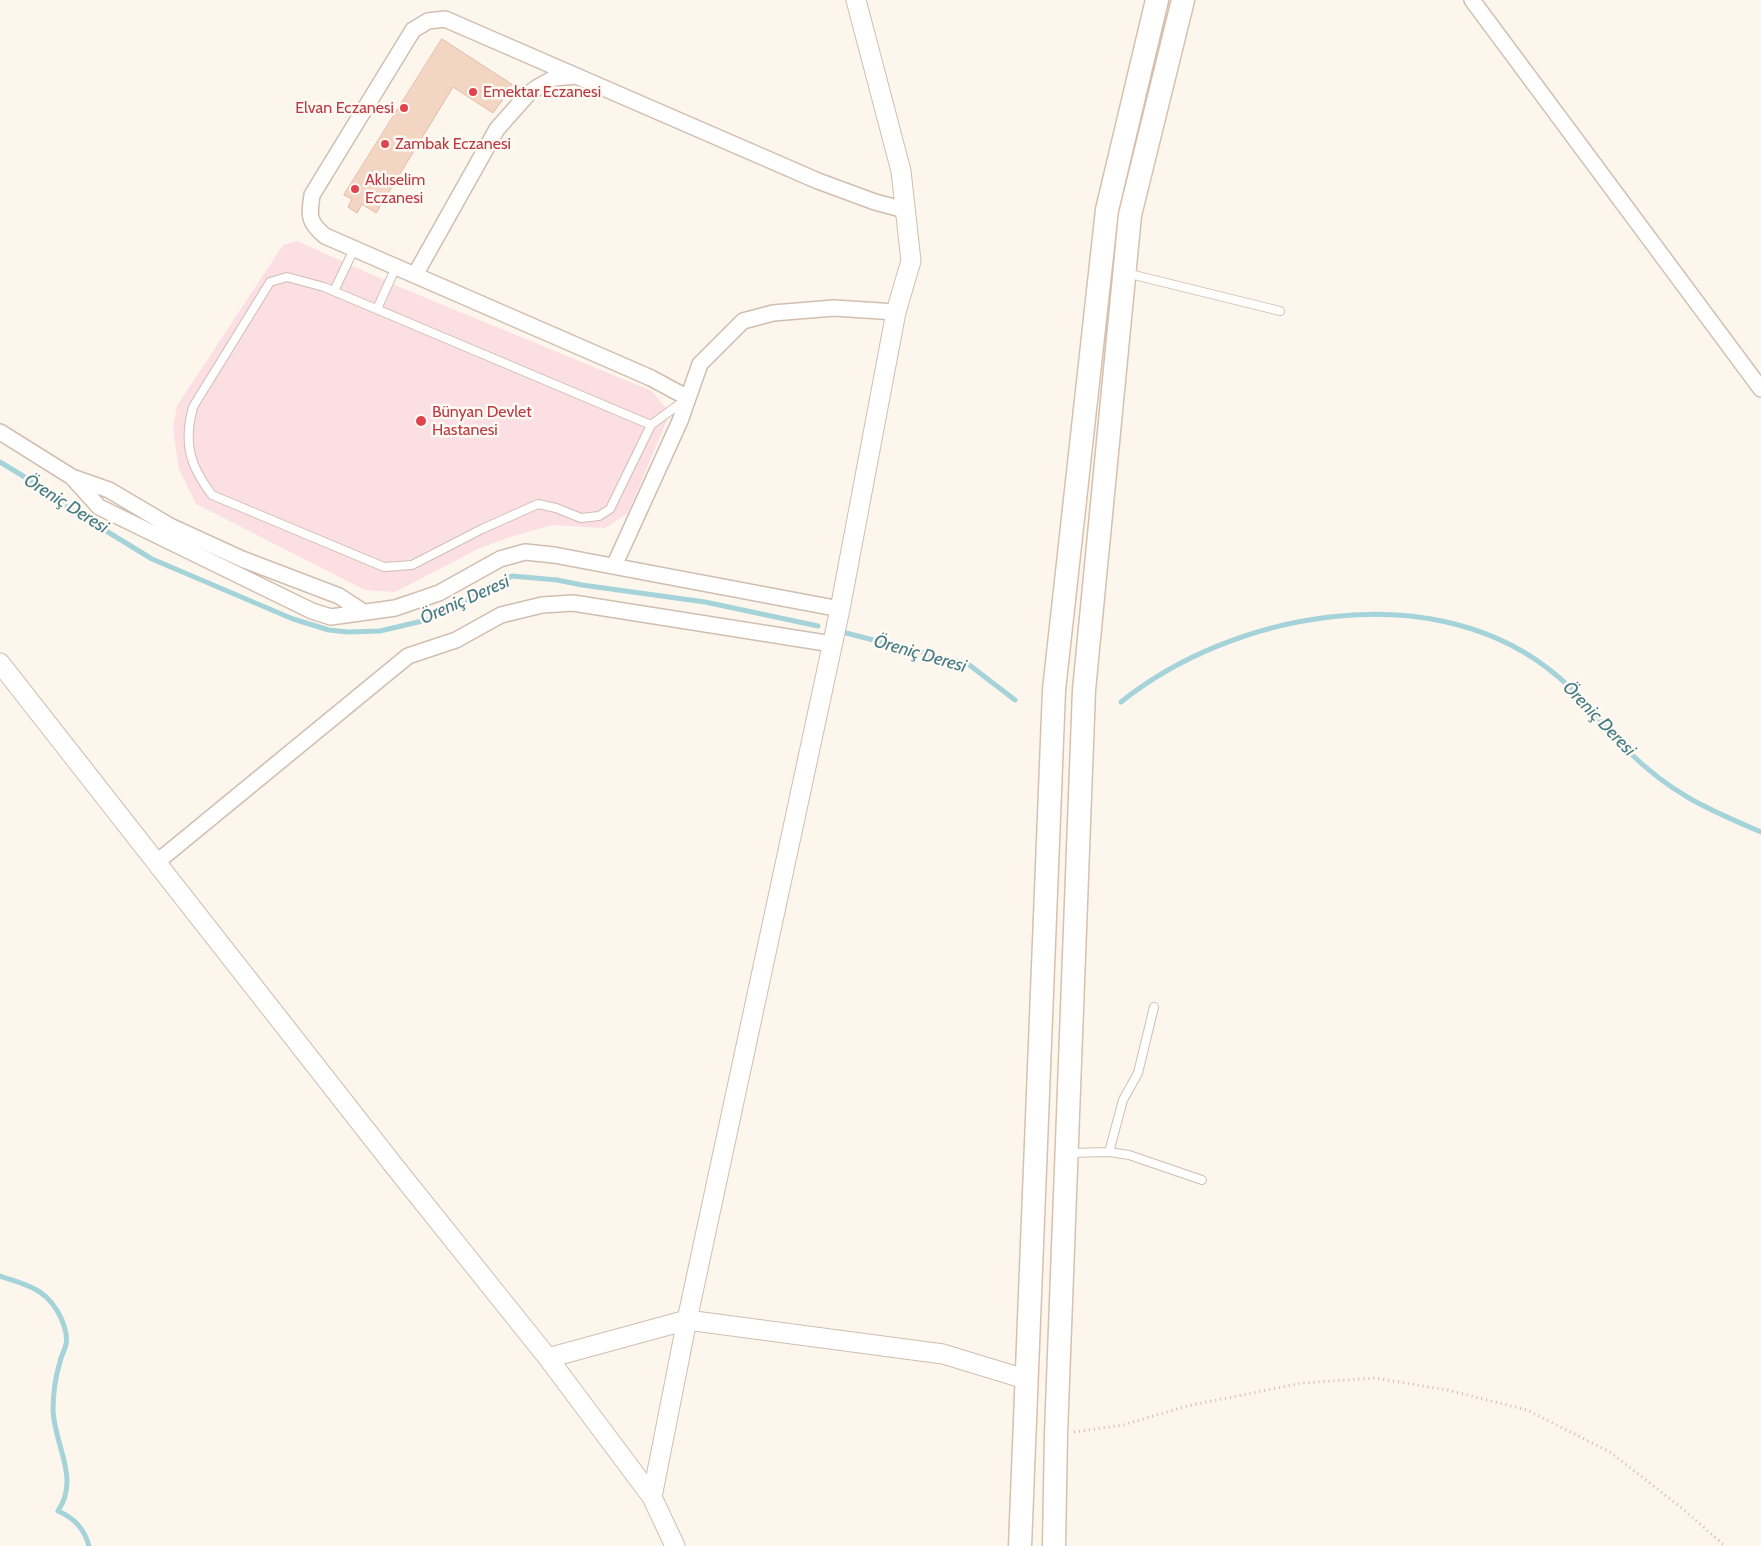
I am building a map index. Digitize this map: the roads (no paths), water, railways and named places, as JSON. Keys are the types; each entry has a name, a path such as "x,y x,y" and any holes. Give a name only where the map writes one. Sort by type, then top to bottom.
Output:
{"main road":[{"path":"1020,1546 1025,1379 1054,690 1107,210 1158,0"},
{"path":"1054,1546 1056,1434 1084,690 1130,215 1183,0"}],"street":[{"path":"652,1497 687,1320 840,609 896,312 911,261 901,172 856,0"},
{"path":"1472,0 1761,389"},
{"path":"688,398 650,378 325,236 313,226 310,213 312,194 413,30 428,21 445,18 818,181 875,202 905,210"},
{"path":"415,275 497,129 528,94 538,87 554,78 579,76"},
{"path":"614,566 680,421 700,364 724,337 743,321 773,313 834,308 896,312"},
{"path":"0,432 72,477 109,490 170,526 242,559 340,596 362,611"},
{"path":"72,477 100,508 312,611 331,617 362,611 395,608 426,599 500,559 525,552 554,555 840,609"},
{"path":"157,862 408,656 456,640 501,615 542,605 573,603 832,644"},
{"path":"0,662 395,1167 548,1358 652,1497 675,1546"},
{"path":"548,1358 687,1320 943,1354 1025,1379"}],"lane":[{"path":"334,291 354,249"},
{"path":"377,309 396,267"},
{"path":"1124,272 1280,311"},
{"path":"651,425 334,291 287,277 270,282 192,407 189,422 189,452 197,475 212,495 384,567 412,564 482,529 538,504 581,518 599,516 610,510 651,425 688,398"},
{"path":"1109,1152 1123,1100 1138,1073 1154,1007"},
{"path":"1067,1153 1109,1152 1129,1155 1202,1180"}],"waterway":[{"name":"Öreniç Deresi","path":"0,462 28,479 54,499 152,559 293,619 329,630 348,632 380,631 431,619 512,576 557,580 705,602 818,626"},
{"name":"Öreniç Deresi","path":"1121,702 1166,671 1217,646 1272,628 1330,617 1388,615 1444,622 1498,639 1546,667 1569,687 1627,750 1658,778 1690,799 1723,816 1761,832"},
{"name":"Öreniç Deresi","path":"846,633 968,664 1015,700"},
{"path":"0,1276 28,1286 43,1294 56,1308 64,1327 66,1341 57,1374 53,1405 55,1424 67,1474 67,1487 58,1511 78,1524 89,1546"}],"place":[{"name":"Emektar Eczanesi","path":"473,92"},
{"name":"Elvan Eczanesi","path":"404,108"},
{"name":"Zambak Eczanesi","path":"385,144"},
{"name":"Aklıselim Eczanesi","path":"355,189"},
{"name":"Bünyan Devlet Hastanesi","path":"421,421"}]}
